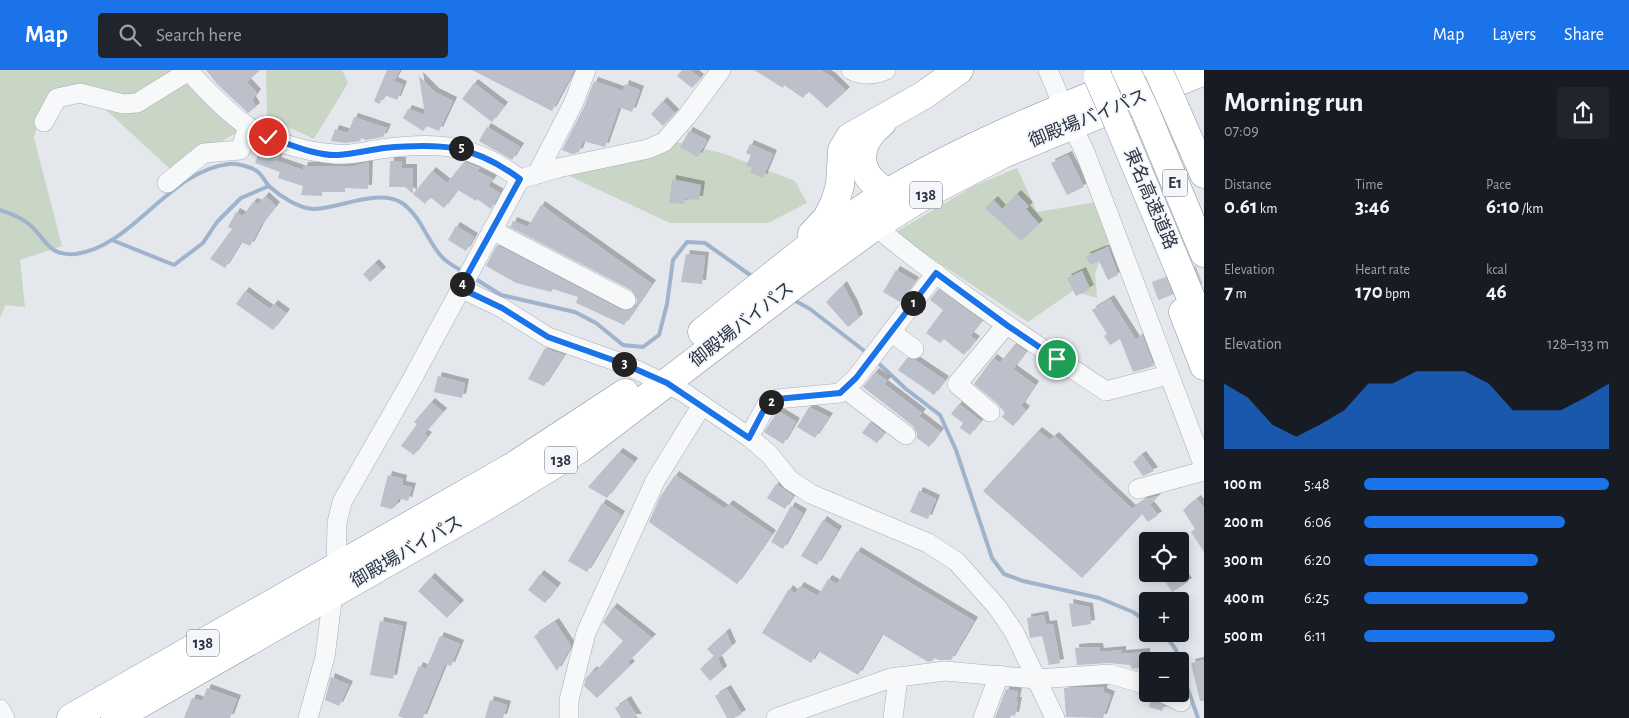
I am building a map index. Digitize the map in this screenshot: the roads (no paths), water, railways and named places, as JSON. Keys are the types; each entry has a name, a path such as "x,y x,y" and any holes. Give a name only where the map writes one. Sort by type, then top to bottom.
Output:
{"highway":[{"path":"775,287 832,210 838,193 840,159 845,143 856,132 939,86 959,70"},
{"name":"東名高速道路","path":"1126,70 1146,113 1204,253"},
{"name":"御殿場バイパス","path":"775,287 928,193 1003,154 1154,70"},
{"path":"1158,70 1204,174"},
{"name":"東名高速道路","path":"1096,74 1156,210 1204,328"},
{"name":"御殿場バイパス","path":"71,718 493,502 580,448 657,379 775,287 841,224 889,192 978,143 1200,76"},
{"path":"904,106 873,131 862,150 862,164 865,172 875,183 889,192 896,194 910,193 954,170 1003,154"},
{"path":"1156,210 1155,239 1204,366"},
{"name":"御殿場バイパス","path":"134,714 334,582"}],"street":[{"path":"308,718 325,657 334,582 337,523 342,502 410,383 492,230 529,177 574,102 586,70"},
{"path":"44,122 57,98 80,93 123,104 136,102 189,71 248,126 268,137 304,149 337,155 437,144 469,150 509,170 529,177 648,149 664,142 687,116 721,70"},
{"path":"851,70 864,75 886,70"},
{"path":"1048,70 1148,294 1168,375 1204,466"},
{"path":"167,183 204,153 240,150 248,126"},
{"path":"874,226 1006,325 1106,391 1168,375"},
{"path":"492,230 626,300"},
{"path":"749,438 767,404 777,399 840,393 845,389 856,378 936,273"},
{"path":"460,288 502,308 548,337 624,364 657,379 702,405 749,438 769,454 790,480 811,494 928,543 957,562 997,608 1014,632 1055,718"},
{"path":"990,412 957,384 1006,325"},
{"path":"891,332 914,349"},
{"path":"845,389 906,435"},
{"path":"569,718 569,700 586,633 655,481 702,405"},
{"path":"1138,489 1204,471"},
{"path":"776,718 824,710 898,677 945,671 1036,679 1110,674 1139,682"},
{"path":"983,718 999,675"},
{"path":"892,718 898,677"},
{"path":"0,709 5,718"}],"waterway":[{"path":"0,210 16,216 27,223 53,250 66,254 75,254 96,248 115,238 187,180 207,170 236,164 255,170 279,194 295,204 307,208 323,208 370,198 392,199 402,203 409,208 442,257 464,272"},
{"path":"112,240 174,265 203,243 217,222 241,198 269,186"},
{"path":"474,278 501,295 575,312 596,323 623,345 643,347 659,335 667,304 673,260 687,242 705,243 753,277"},
{"path":"792,299 810,309 867,353"},
{"path":"876,361 906,389 940,415 956,450 992,558 1004,574 1023,581 1099,598 1139,616"},
{"path":"1170,642 1177,652"},
{"path":"1189,692 1198,718"}],"tunnel":[{"path":"1155,291 1204,273"}]}
